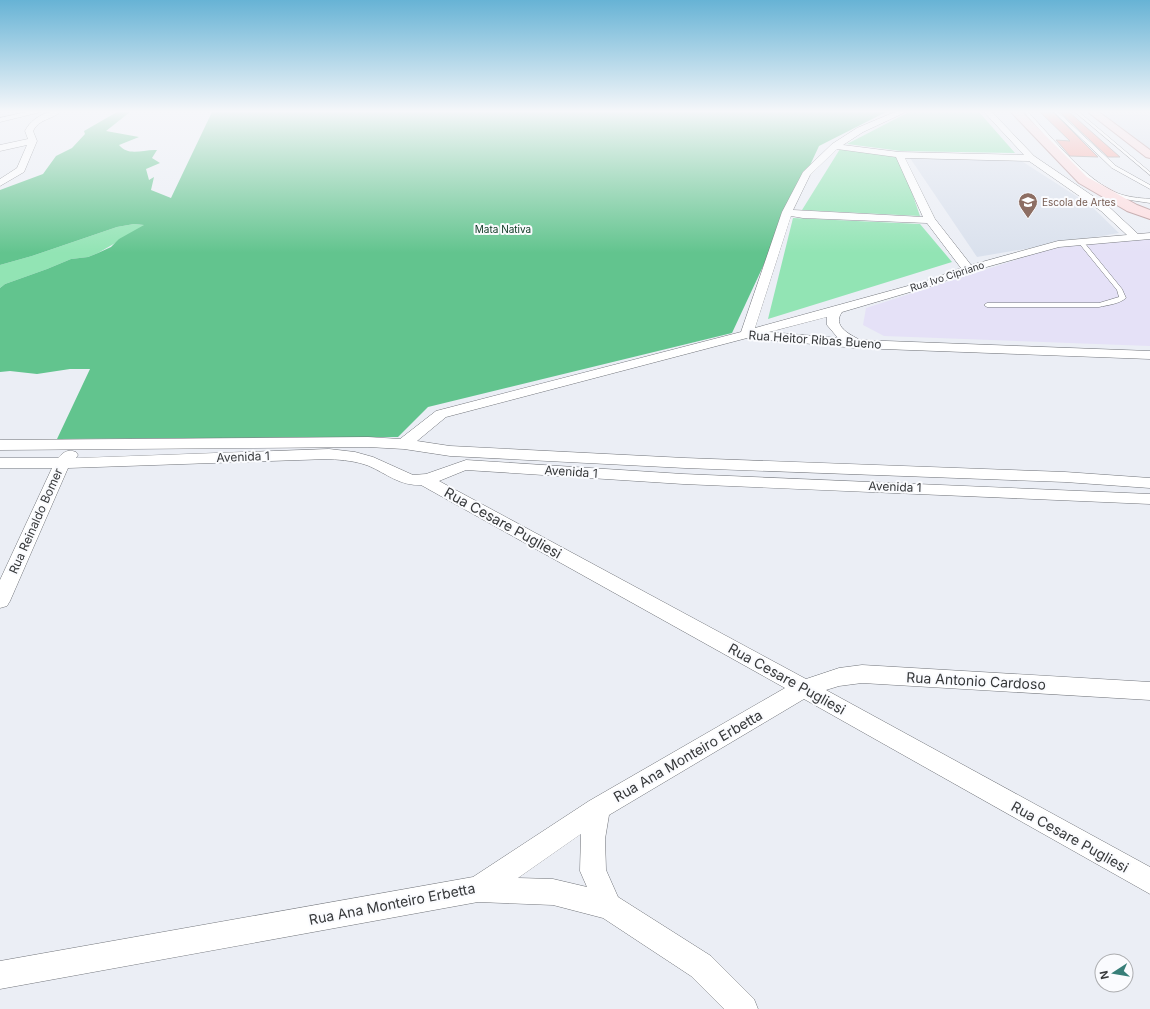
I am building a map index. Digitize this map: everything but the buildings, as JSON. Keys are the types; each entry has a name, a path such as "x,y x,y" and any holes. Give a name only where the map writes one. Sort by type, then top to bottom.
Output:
{"main road":[{"path":"1064,159 1090,185 1150,215"}],"street":[{"path":"0,183 21,170 26,159"},
{"path":"747,334 786,212 806,174 821,159"},
{"path":"901,159 930,220 968,269"},
{"path":"1034,159 1105,209 1134,236"},
{"path":"786,212 803,215 930,220"},
{"name":"Rua Ivo Cipriano","path":"747,334 930,283 968,269 1058,244 1134,236 1150,236"},
{"path":"838,309 832,316 831,320 834,327 843,336 856,344"},
{"name":"Rua Heitor Ribas Bueno","path":"404,444 428,423 447,412 747,334 856,344 1150,355"},
{"name":"Avenida 1","path":"0,446 340,441 404,444 436,450 670,462 1065,477 1150,483"},
{"name":"Rua Reinaldo Bomer","path":"0,601 62,463 79,445"},
{"path":"432,477 445,464 444,459 436,450"},
{"name":"Avenida 1","path":"0,463 62,463 329,454 362,459 381,466 405,478 432,477 456,467 466,465 683,479 1150,499"},
{"name":"Rua Cesare Pugliesi","path":"432,477 804,688 1150,881"},
{"name":"Rua Antonio Cardoso","path":"804,688 839,677 862,674 1150,691"},
{"name":"Rua Ana Monteiro Erbetta","path":"0,975 478,890 598,810 804,688"},
{"path":"598,810 593,839 593,871 609,906"},
{"path":"478,890 553,892 609,906 701,966 744,1009"}],"lane":[{"path":"1073,159 1110,192 1131,199 1150,201"},
{"path":"1106,159 1114,167 1150,187"},
{"path":"1132,159 1150,174"},
{"path":"987,304 1099,305 1114,302 1123,298 1120,290 1080,242"}],"shaded area":[{"name":"Escola de Artes","path":"911,159 1020,160 1090,205 1119,233 977,257"},
{"path":"1150,238 1150,346 884,336 863,325 866,308 1053,248"}],"green space":[{"name":"Mata Nativa","path":"54,159 154,159 160,163 146,169 149,180 154,177 151,190 171,198 190,159 813,159 732,333 428,407 398,437 57,439 90,369 70,369 37,374 10,371 0,372 0,288 5,284 71,259 88,257 98,253 111,247 119,239 144,225 134,224 117,227 32,256 0,265 0,190 43,174"},
{"path":"834,159 900,159 920,216 802,210"},
{"path":"793,218 920,224 952,262 768,319"},
{"path":"134,224 144,225 98,253 88,257 71,259 5,284 0,288 0,265 32,256 117,227"}],"place":[{"name":"Escola de Artes","path":"1028,219"}]}
